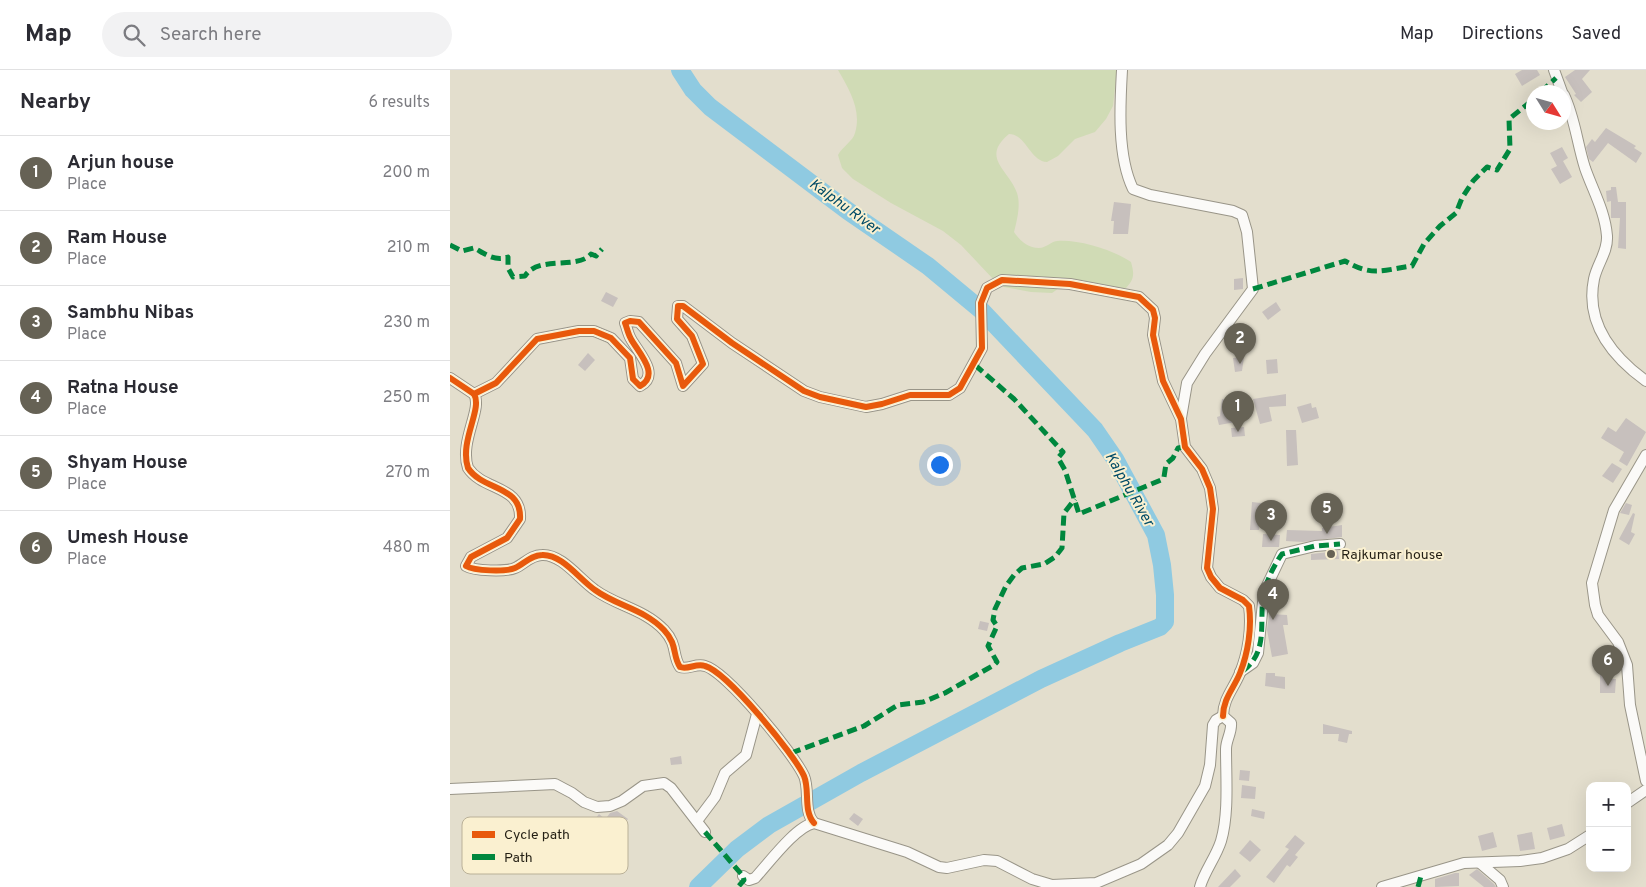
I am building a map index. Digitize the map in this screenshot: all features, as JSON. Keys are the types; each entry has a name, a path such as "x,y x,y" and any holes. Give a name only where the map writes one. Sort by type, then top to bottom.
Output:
{"street":[{"path":"1122,70 1121,136 1129,180 1134,188 1150,195 1233,211 1242,215 1247,232 1253,289 1204,354 1188,383 1181,420"},
{"path":"1554,70 1560,85"},
{"path":"1571,112 1580,153 1602,207 1606,226 1605,249 1594,278 1594,319 1606,341 1646,381"},
{"path":"474,394 496,383 537,339 594,331 612,338 630,358 633,379 640,386 645,384 649,376 648,367 630,338 625,323 630,321 639,322 676,363 683,386 703,364 692,336 677,319 678,306 692,311 732,343 804,391 820,397 866,407 910,395 949,394 960,388 975,365 982,348 981,303 986,288 1002,280 1070,284 1108,289 1139,297 1153,310 1155,318 1153,335 1163,381 1181,420 1185,447 1202,469 1210,488 1213,509 1207,568 1211,577 1220,588 1243,600 1249,606 1250,626 1240,672 1227,696 1223,708 1223,716 1231,723 1226,747 1227,772 1224,827 1216,856 1200,887"},
{"path":"450,378 474,394 477,404 467,437 468,468 482,480 510,494 518,504 520,518 507,538 471,557 466,566 472,569 508,570 539,554 553,557 594,590 643,613 665,631 674,645 680,667 700,665 710,668 724,679 782,741 804,776 809,812 814,823"},
{"path":"1646,455 1616,505 1592,583 1598,615 1618,642 1626,666 1630,705 1646,780"},
{"path":"1240,672 1253,663 1258,653 1264,592 1282,554 1315,546 1340,544"},
{"path":"697,820 715,797 725,773 746,755 757,714"},
{"path":"743,876 749,880 755,878 790,840 804,827 814,823 908,852 939,867 952,867 984,860 997,861 1032,879 1052,885 1096,883 1141,864 1168,845 1178,833 1205,786 1210,765 1213,725 1216,720 1223,716"},
{"path":"450,789 556,784 584,802 598,807 622,802 643,786 664,783 671,788 706,832"},
{"path":"1631,800 1646,790"},
{"path":"1382,887 1455,864 1542,858 1568,849 1586,838"},
{"path":"1480,863 1500,880 1503,887"}],"green space":[{"path":"838,70 1117,70 1113,106 1106,119 1095,132 1075,139 1058,156 1047,162 1041,161 1036,157 1020,138 1009,134 1001,142 997,150 997,157 999,164 1017,193 1019,207 1014,232 1022,241 1031,247 1039,248 1057,241 1075,242 1096,246 1115,253 1131,262 1133,276 1129,285 1126,288 1103,287 1083,280 1074,280 1069,281 1052,293 1031,292 1004,287 994,280 961,245 943,231 891,203 853,179 842,168 838,155 854,136 857,124 856,108"}],"building":[{"path":"1522,70 1537,70 1540,75 1522,86 1515,74"},
{"path":"1575,70 1590,70 1582,79 1592,92 1581,102 1574,95 1576,94 1565,77"},
{"path":"1606,128 1636,146 1634,148 1642,153 1636,163 1608,143 1593,162 1589,159 1586,147 1592,139 1595,142"},
{"path":"1562,147 1568,158 1563,161 1572,177 1560,184 1551,169 1557,166 1550,153"},
{"path":"1611,187 1616,187 1618,202 1626,202 1626,249 1618,248 1620,218 1611,218 1611,201 1607,202 1606,191 1611,190"},
{"path":"1114,202 1131,204 1128,234 1113,234 1114,221 1111,221"},
{"path":"1243,278 1243,289 1234,290 1234,279"},
{"path":"606,292 618,298 613,307 601,301"},
{"path":"1276,302 1281,310 1268,320 1262,312"},
{"path":"588,353 595,360 585,371 578,365"},
{"path":"1244,357 1242,371 1235,372 1233,358"},
{"path":"1277,359 1278,373 1267,374 1266,360"},
{"path":"1286,394 1286,406 1269,407 1272,421 1260,424 1253,399"},
{"path":"1222,399 1239,401 1236,422 1219,425 1217,417 1220,416"},
{"path":"1311,403 1312,408 1316,407 1319,418 1302,423 1297,407"},
{"path":"1626,418 1646,432 1627,466 1619,461 1624,452 1601,438 1608,427 1616,432"},
{"path":"1244,427 1245,436 1232,437 1231,428"},
{"path":"1286,430 1296,430 1298,465 1287,466"},
{"path":"1612,463 1622,469 1613,483 1602,476"},
{"path":"1252,502 1261,503 1259,530 1250,530"},
{"path":"1626,503 1632,505 1629,515 1620,513"},
{"path":"1633,513 1635,514 1631,532 1635,534 1629,545 1619,539"},
{"path":"1342,525 1342,537 1303,542 1286,541 1287,530 1322,531 1322,528"},
{"path":"1263,534 1280,535 1279,547 1262,547"},
{"path":"1338,551 1339,559 1311,560 1311,554"},
{"path":"1269,614 1287,615 1288,625 1283,625 1288,654 1272,657 1267,630"},
{"path":"980,621 989,623 987,631 978,629"},
{"path":"1598,654 1612,662 1604,679 1616,679 1615,693 1600,693 1600,670 1592,666"},
{"path":"1266,673 1275,673 1275,676 1285,677 1285,689 1265,686"},
{"path":"1323,724 1352,731 1352,734 1349,734 1347,743 1338,741 1339,734 1323,734"},
{"path":"681,756 682,764 671,765 670,758"},
{"path":"1240,770 1250,771 1249,781 1239,780"},
{"path":"1242,785 1256,787 1255,799 1241,798"},
{"path":"1252,809 1265,812 1264,819 1251,816"},
{"path":"617,811 625,817 607,817 610,813"},
{"path":"854,813 863,819 858,826 849,819"},
{"path":"1562,824 1565,836 1550,840 1547,828"},
{"path":"1493,832 1497,847 1482,851 1478,836"},
{"path":"1532,832 1535,849 1520,851 1517,835"},
{"path":"1295,835 1305,843 1295,855 1298,857 1290,867 1287,865 1274,883 1266,877 1289,849 1285,847"},
{"path":"1250,840 1261,850 1250,862 1239,853"},
{"path":"1235,869 1241,876 1230,887 1218,887"},
{"path":"1477,869 1496,887 1484,887 1469,875"},
{"path":"1459,873 1459,886 1435,887 1435,879"}],"waterway":[{"name":"Kalphu River","path":"680,70 693,90 710,107 848,211 928,266 981,310 1095,430 1115,459 1156,535 1165,595 1165,622 1160,627 1041,679 861,773 769,825 737,849 698,887"}],"marked path":[{"path":"1548,85 1556,78"},
{"path":"1253,289 1345,261 1371,271 1412,266 1424,244 1440,226 1456,213 1462,198 1473,181 1487,167 1497,170 1510,149 1509,119 1526,105"},
{"path":"450,245 462,251 474,248 494,258 508,257 508,268 513,277 525,276 539,266 577,261 585,259 591,254 596,256 602,249"},
{"path":"975,365 1014,399 1063,452 1058,458 1065,470 1079,514 1161,480 1164,477 1166,464 1173,458 1178,448 1185,447"},
{"path":"791,753 864,726 898,705 923,702 945,693 994,665 997,662 988,646 997,626 993,620 995,609 1006,586 1022,568 1044,564 1055,557 1062,548 1064,513 1075,499"},
{"path":"1243,671 1257,654 1260,644 1264,592 1271,573 1282,554 1315,546 1340,544"},
{"path":"705,832 743,876 744,880 738,887"},
{"path":"1418,887 1421,876"}],"cycle path":[{"path":"450,378 474,394 496,383 537,339 579,331 594,331 611,338 630,358 633,379 640,386 646,381 648,370 646,363 628,333 625,323 630,321 639,322 676,363 683,386 703,364 692,336 677,319 678,306 683,306 732,343 804,391 820,397 866,407 910,395 949,395 960,388 982,348 981,303 987,288 1002,280 1070,284 1139,297 1153,310 1155,318 1153,335 1163,381 1181,419 1185,447 1202,469 1210,488 1213,509 1207,568 1211,577 1220,588 1243,600 1249,606 1250,632 1245,657 1240,673 1227,699 1223,716"},
{"path":"474,394 476,408 466,447 468,468 483,481 500,489 515,500 519,508 520,519 507,538 471,557 466,566 483,570 505,570 515,568 534,556 549,556 556,558 570,568 603,595 648,617 668,635 680,667 686,668 702,665 715,672 743,698 774,733 804,776 809,813 814,823"}],"place":[{"name":"Ram House","path":"1240,364"},
{"name":"Arjun house","path":"1238,432"},
{"name":"Shyam House","path":"1327,534"},
{"name":"Sambhu Nibas","path":"1271,541"},
{"name":"Rajkumar house","path":"1331,554"},
{"name":"Ratna House","path":"1273,620"},
{"name":"Umesh House","path":"1608,686"}]}
